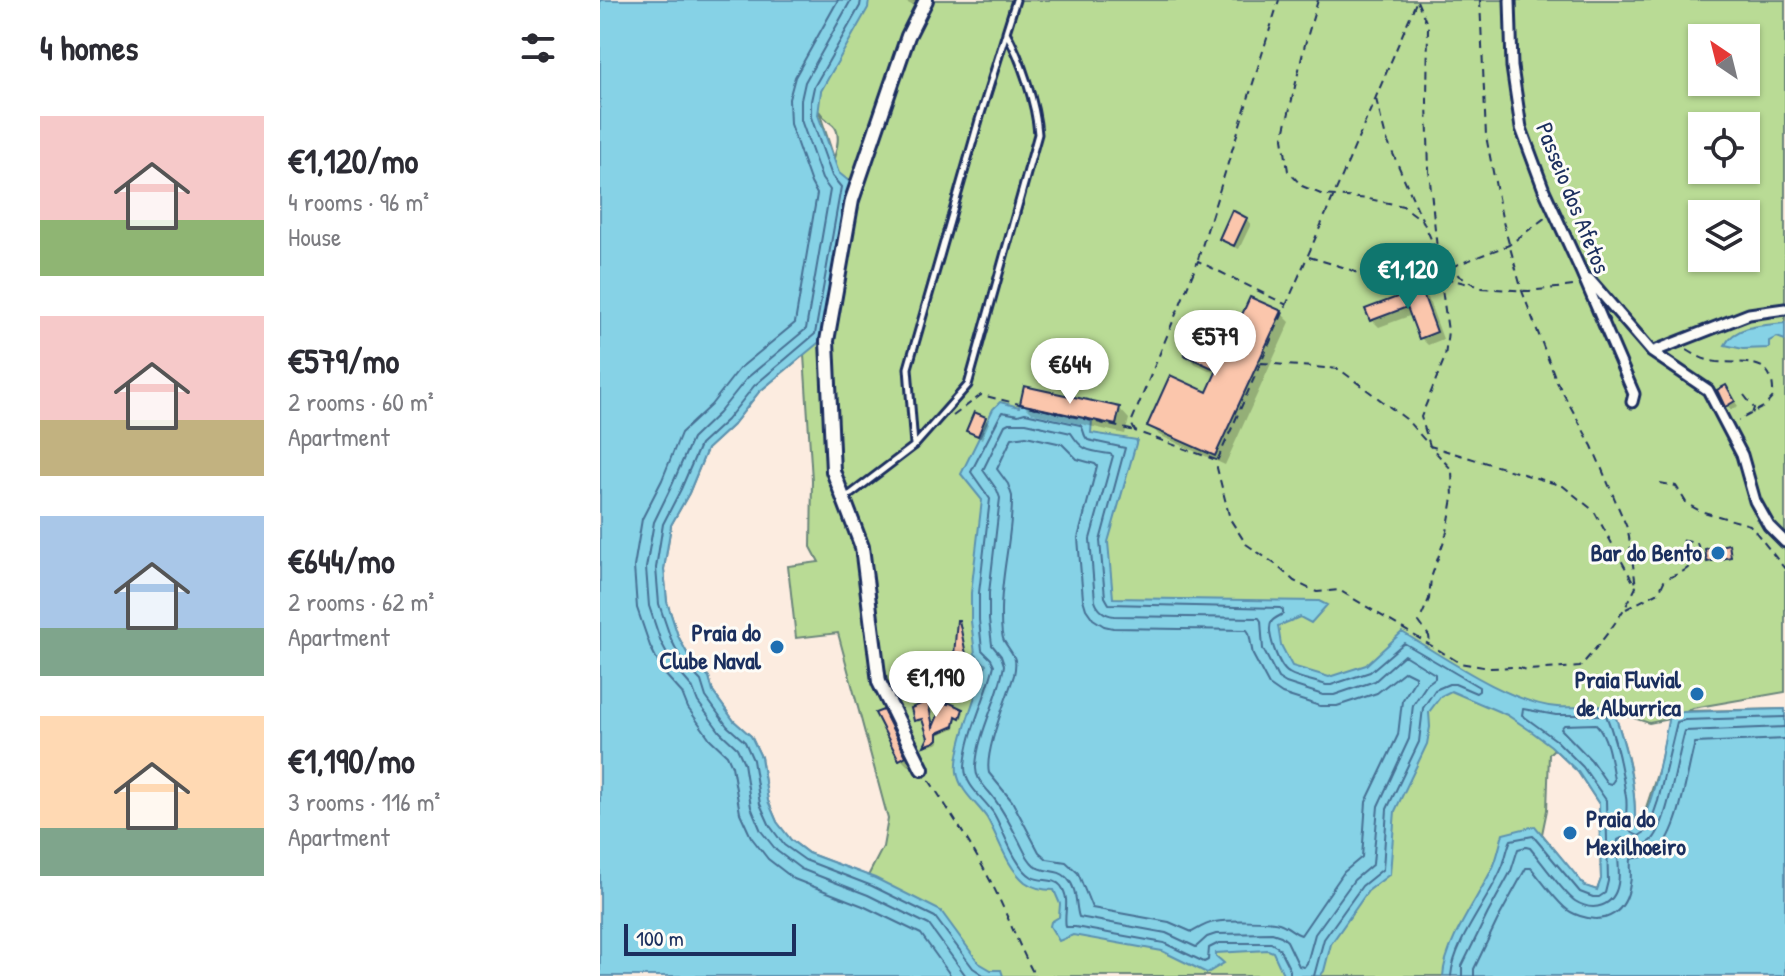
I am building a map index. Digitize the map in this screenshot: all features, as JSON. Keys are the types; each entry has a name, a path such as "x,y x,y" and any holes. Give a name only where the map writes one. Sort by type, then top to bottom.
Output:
{"street":[{"path":"922,769 879,682 862,547 833,471 827,341 852,200 908,36 926,0"},
{"name":"Passeio dos Afetos","path":"1510,0 1512,67 1521,128 1554,212 1634,394 1632,402"},
{"path":"1581,271 1652,352 1708,390 1742,455 1755,501 1769,526 1785,542"},
{"path":"1652,352 1749,314 1785,309"}],"lane":[{"path":"914,446 908,368 1016,0"},
{"path":"843,498 914,446 968,385 1038,134 1037,120 1017,51 1006,32"}],"path":[{"path":"1135,431 1131,423 1198,261 1279,0"},
{"path":"1318,0 1283,138 1288,171 1302,186 1323,195 1403,206 1423,221"},
{"path":"1417,0 1288,305 1217,461 1217,468 1230,519 1246,544 1294,581 1317,592 1339,590 1460,663 1528,670 1580,667 1609,634 1636,587 1628,530 1592,446 1557,382 1522,291 1509,245 1486,136 1480,0"},
{"path":"1417,0 1428,26 1429,171 1448,331 1445,357 1421,417 1430,446"},
{"path":"1376,98 1386,138 1423,221 1437,251 1459,276 1480,288 1522,291 1587,285"},
{"path":"1440,276 1451,267 1509,245 1554,212"},
{"path":"1308,257 1367,277 1417,271 1473,284"},
{"path":"1198,261 1288,305"},
{"path":"1675,343 1701,359 1740,361 1767,369 1774,382 1773,397 1752,415 1728,426"},
{"path":"1261,363 1339,369 1406,419 1452,470 1453,498 1447,532 1431,578 1429,599 1419,622 1429,636 1430,644"},
{"path":"947,421 981,395 1135,431 1217,461"},
{"path":"1744,395 1754,408 1752,415"},
{"path":"1430,446 1563,486 1594,511 1636,587"},
{"path":"1660,483 1676,486 1687,504 1700,511 1750,525 1785,569"},
{"path":"1625,610 1659,592 1665,579 1691,567 1699,549 1697,543 1680,540"},
{"path":"922,769 973,847 1035,976"}],"green space":[{"path":"777,0 1785,0 1785,692 1687,711 1785,709 1785,976 790,976 600,526","holes":["819,111 837,132 834,158","804,355 812,480 811,547 819,562 788,566 796,638 838,633 888,819 883,847 868,876 808,853 791,840 777,822 768,801 761,757 751,736 734,721 713,692 709,677 689,657 678,636 667,602 664,569 671,525 689,493 707,449 733,425 759,392","1615,716 1628,716 1649,723 1669,719 1659,768 1639,829 1635,824 1633,783","1554,749 1578,772 1599,804 1601,879 1597,890 1584,886 1542,834 1547,810 1549,754"]}],"water":[{"path":"600,0 869,0 868,8 821,91 818,115 839,173 850,182 823,339 759,392 733,425 707,449 689,493 671,525 664,569 667,602 678,636 689,657 709,677 713,692 734,721 751,736 761,757 768,801 777,822 791,840 808,853 875,878 941,911 979,963 991,970 1001,970 1003,976 600,976"},
{"path":"1785,323 1785,340 1777,337 1769,341 1769,348 1743,349 1725,345 1743,330"},
{"path":"1000,402 1092,420 1091,433 1137,440 1108,542 1113,598 1319,601 1327,605 1311,623 1300,617 1278,626 1281,645 1292,666 1329,677 1366,665 1402,632 1477,677 1518,697 1557,707 1607,706 1613,709 1626,752 1634,794 1635,824 1639,829 1654,788 1669,715 1785,709 1785,976 1443,976 1450,949 1494,865 1503,834 1535,826 1585,886 1597,890 1601,879 1599,804 1578,772 1551,746 1507,715 1451,691 1441,696 1429,712 1427,744 1395,811 1390,874 1368,891 1331,944 1320,976 1284,976 1273,952 1268,950 1216,953 1224,963 1207,973 1162,951 1073,935 1059,941 1050,926 1059,917 1060,904 1054,890 1032,886 1018,876 987,818 962,786 957,772 963,735 986,665 975,654 971,621 971,593 982,500 961,474 993,409"}],"building":[{"path":"1232,210 1247,218 1234,246 1219,239"},
{"path":"1421,288 1437,332 1419,339 1407,307 1370,321 1365,309"},
{"path":"1250,297 1282,311 1215,456 1147,426 1170,375 1207,392 1217,370 1184,355 1202,315 1235,330"},
{"path":"1726,385 1735,401 1725,407 1717,390"},
{"path":"1024,386 1120,407 1116,425 1020,404"},
{"path":"974,412 986,417 978,436 966,431"},
{"name":"Bar do Bento","path":"1729,544 1731,557 1707,562 1705,549"},
{"path":"957,620 968,664 962,690 951,690"},
{"path":"928,701 933,727 943,703 963,709 960,718 956,716 954,726 938,733 935,742 924,746 928,738 922,719 914,721 911,708"},
{"path":"883,710 906,756 899,760 875,713"}],"place":[{"name":"Bar do Bento","path":"1718,553"},
{"name":"Praia do Clube Naval","path":"777,647"},
{"name":"Praia Fluvial de Alburrica","path":"1697,694"},
{"name":"Praia do Mexilhoeiro","path":"1570,833"}]}
